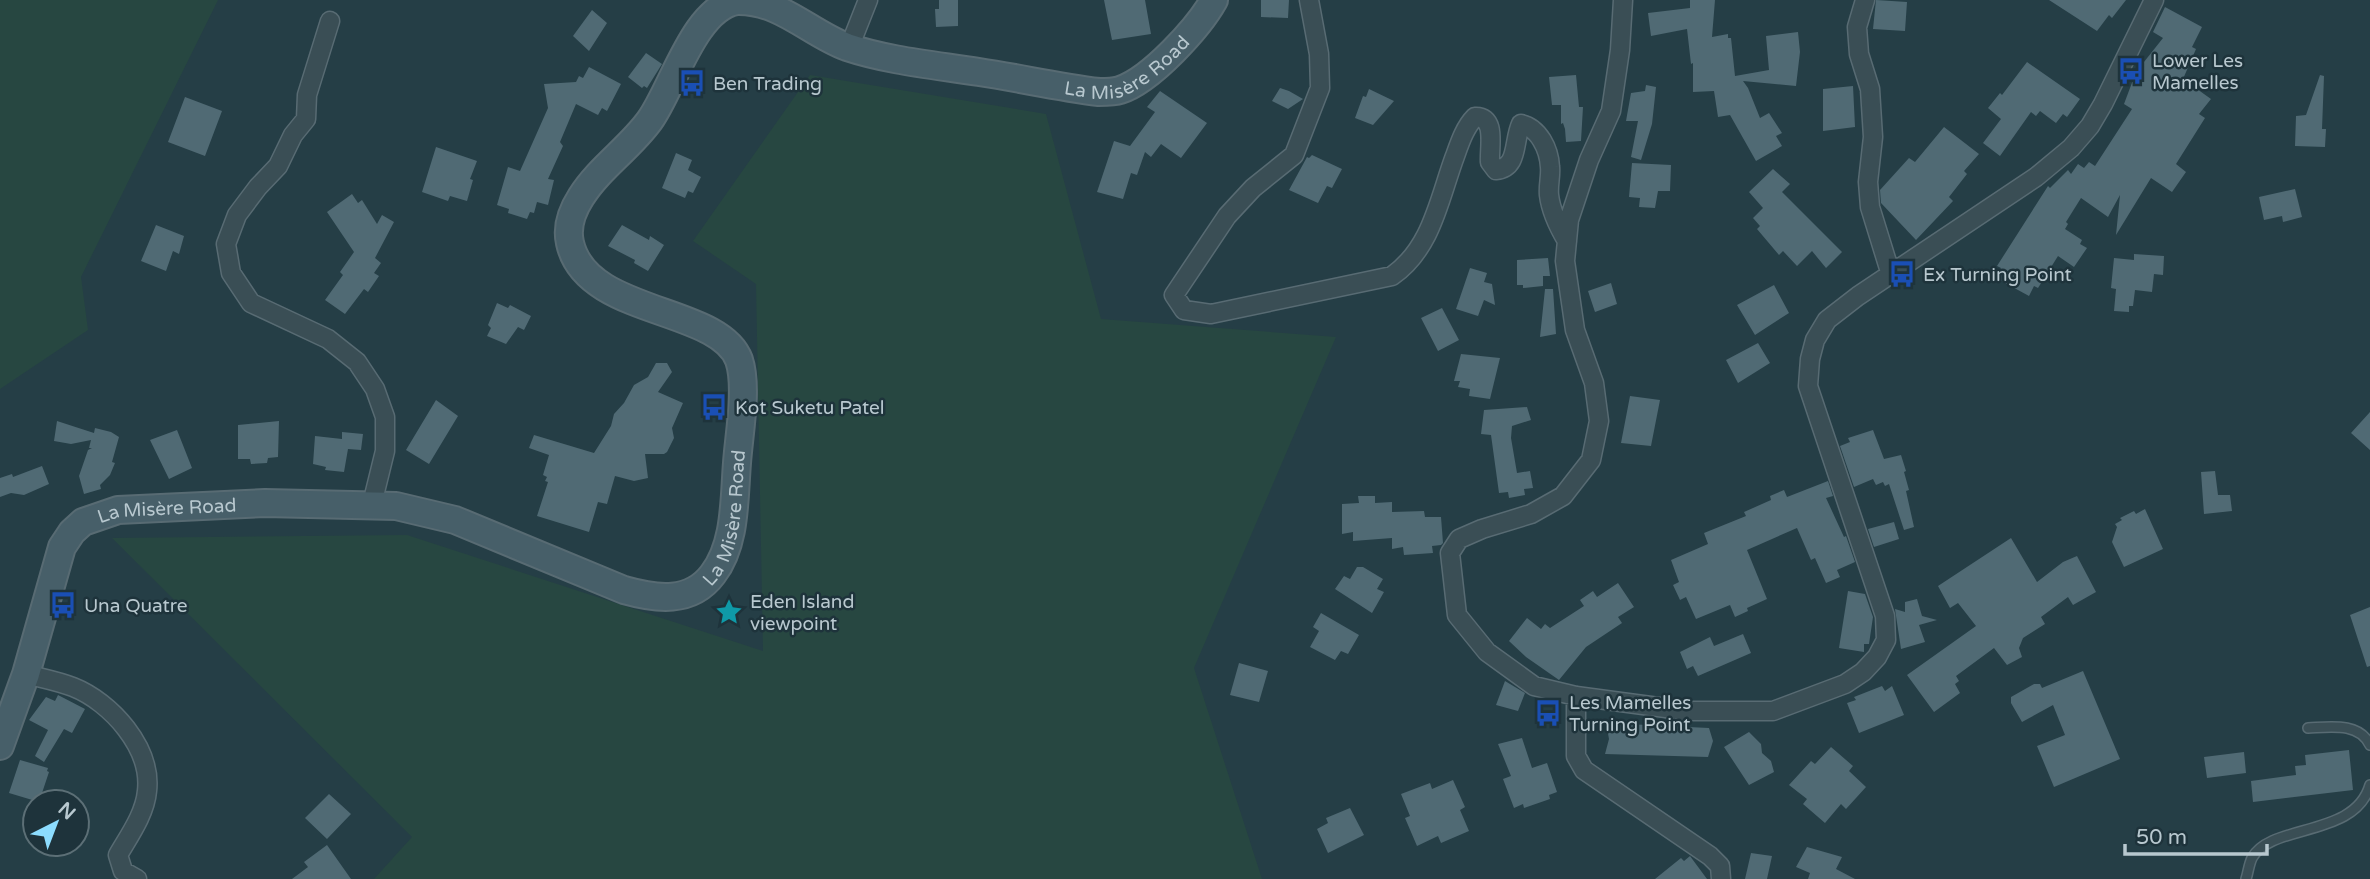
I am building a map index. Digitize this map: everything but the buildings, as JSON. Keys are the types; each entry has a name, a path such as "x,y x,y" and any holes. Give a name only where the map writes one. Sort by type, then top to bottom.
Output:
{"main road":[{"name":"La Misère Road","path":"0,746 26,674 57,559 72,532 83,522 118,510 265,503 409,508 455,520 644,596 683,596 710,579 719,566 731,529 742,397 738,358 727,343 710,330 634,302 600,284 586,271 570,245 568,228 581,195 631,144 650,120 693,39 718,9 740,0 760,2 786,9 829,39 849,47 923,64 1099,92 1121,90 1140,78 1190,35 1204,19 1214,0"}],"street":[{"path":"849,47 868,0"},
{"path":"1309,0 1319,54 1320,88 1294,155 1253,188 1227,216 1174,295 1184,310 1211,314 1392,276 1413,257 1429,235 1461,139 1475,117 1487,120 1490,126 1490,162 1496,170 1504,169 1512,163 1521,124 1529,126 1538,134 1551,169 1548,192 1553,216 1567,241"},
{"path":"1623,0 1620,50 1611,111 1589,160 1569,220 1565,261 1575,330 1594,383 1599,421 1591,460 1563,496 1531,514 1459,539 1450,553 1457,615 1487,652 1534,686 1576,696 1688,711 1773,710 1845,684 1863,672 1877,656 1886,640 1885,616 1808,386 1815,340 1827,320 2036,177 2071,148 2090,126 2103,104 2149,2"},
{"path":"1865,0 1857,27 1859,54 1870,89 1873,137 1868,182 1870,207 1891,275"},
{"path":"330,21 307,95 306,119 293,135 278,166 237,215 226,244 231,273 251,303 328,339 357,362 375,388 386,417 385,451 372,505"},
{"path":"26,674 74,687 107,709 129,729 145,764 148,790 142,810 118,855 123,870 136,879"},
{"path":"1576,696 1576,756 1584,770 1710,856 1720,866 1721,879"}],"lane":[{"path":"2308,728 2357,730 2369,740 2370,745"},
{"path":"2246,879 2252,858 2263,846 2339,819 2367,797 2370,785"}],"green space":[{"path":"0,0 218,0 81,277 88,330 0,389"},
{"path":"810,75 1046,114 1101,319 1336,337 1194,668 1262,879 374,879 412,837 112,538 407,535 763,651 756,284 693,241"}],"place":[{"name":"Lower Les Mamelles","path":"2131,71"},
{"name":"Ben Trading","path":"692,83"},
{"name":"Ex Turning Point","path":"1902,274"},
{"name":"Kot Suketu Patel","path":"714,407"},
{"name":"Una Quatre","path":"63,605"},
{"name":"Eden Island viewpoint","path":"729,612"},
{"name":"Les Mamelles Turning Point","path":"1548,713"}]}
